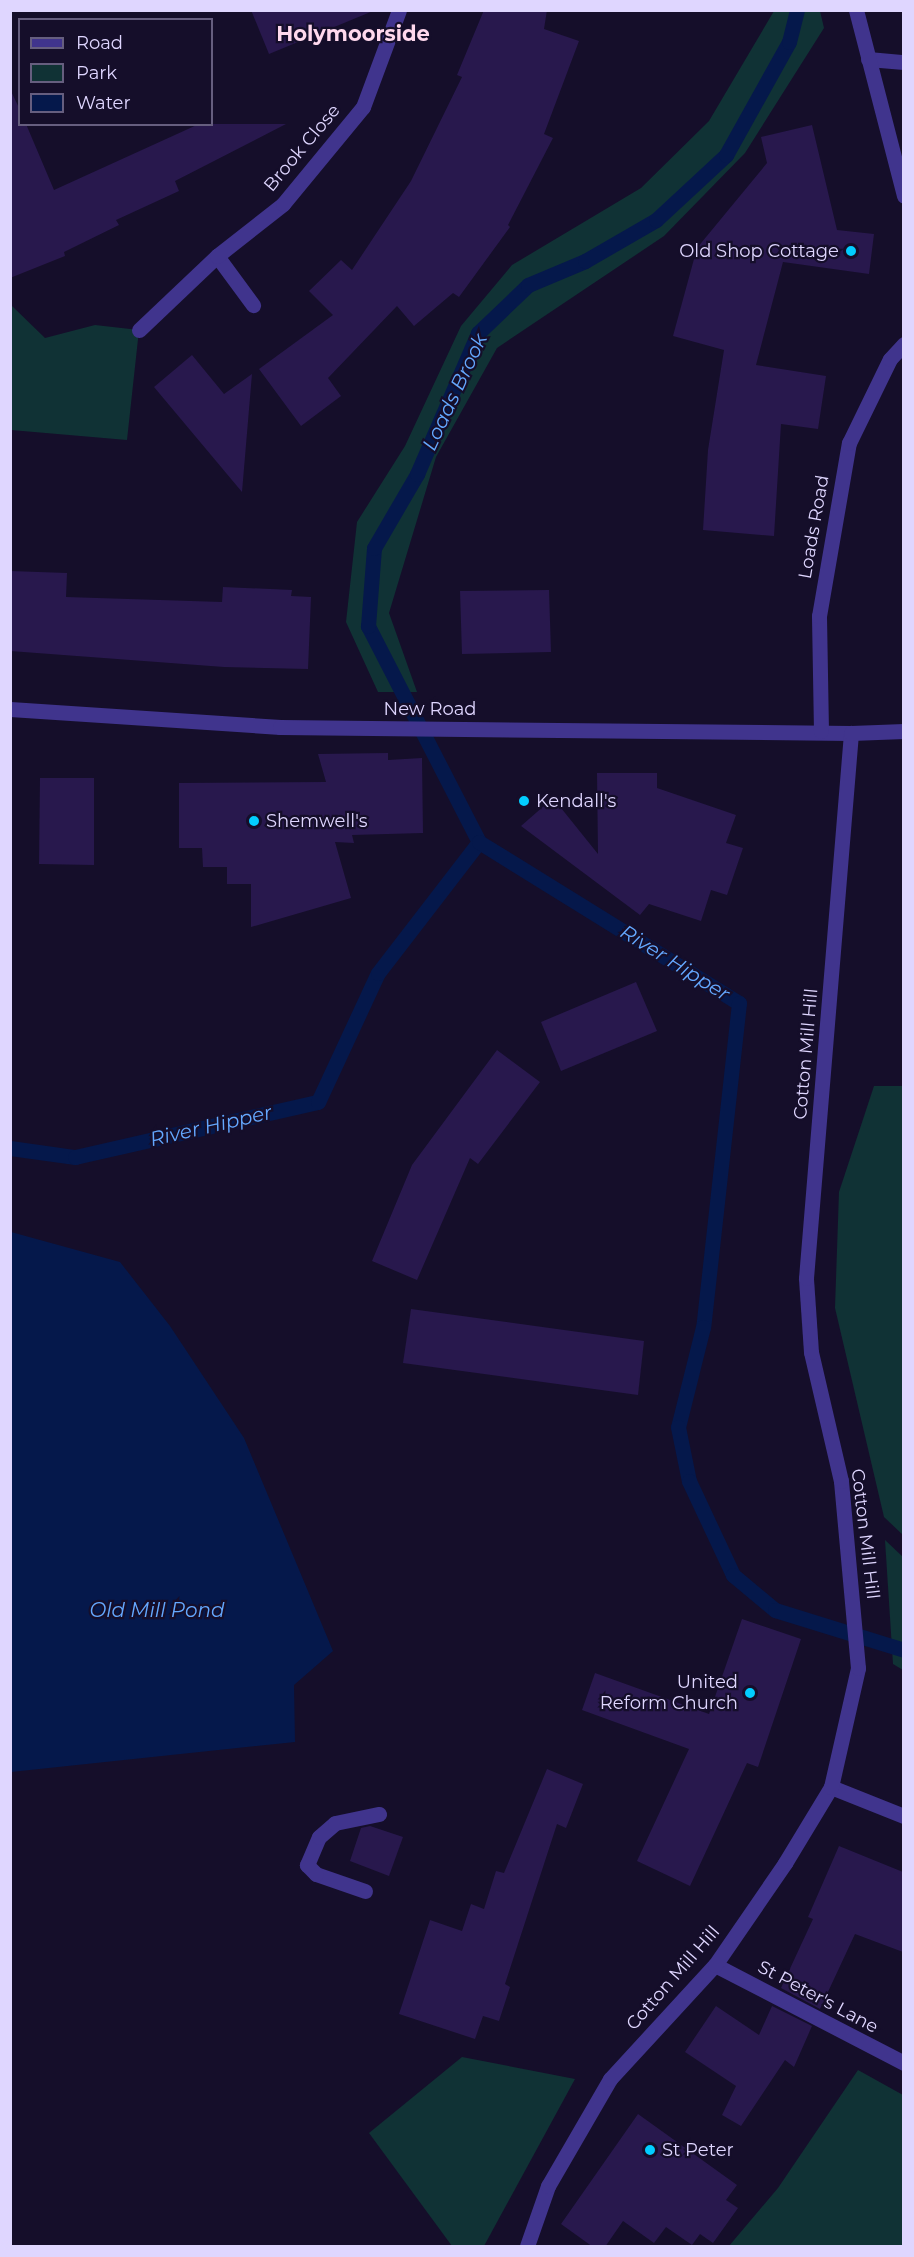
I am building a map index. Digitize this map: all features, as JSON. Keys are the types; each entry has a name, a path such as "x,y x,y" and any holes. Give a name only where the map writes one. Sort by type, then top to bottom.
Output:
{"street":[{"name":"Brook Close","path":"139,330 217,256 282,204 363,107 399,10"},
{"path":"856,10 903,196"},
{"path":"868,58 903,62"},
{"path":"217,256 253,305"},
{"name":"Loads Road","path":"821,731 819,616 849,443 890,359 903,344"},
{"name":"New Road","path":"10,709 280,727 851,733 903,731"},
{"name":"Cotton Mill Hill","path":"527,2247 548,2186 610,2079 715,1965 785,1863 831,1787 858,1668 854,1586 841,1481 811,1353 806,1278 847,817 851,733"},
{"path":"831,1787 903,1816"},
{"path":"365,1891 316,1874 307,1864 319,1837 335,1823 379,1814"},
{"name":"St Peter's Lane","path":"715,1965 903,2063"}],"green space":[{"path":"774,11 820,11 824,28 745,153 664,236 497,348 436,457 389,613 417,692 378,692 346,622 357,522 405,446 461,326 512,265 641,188 709,121"},
{"path":"10,304 45,338 95,325 139,330 127,440 11,430"},
{"path":"874,1086 903,1086 903,1535 884,1517 835,1308 839,1192"},
{"path":"885,1540 903,1557 903,1670 893,1664"},
{"path":"462,2057 575,2079 484,2246 452,2246 369,2133"},
{"path":"858,2070 903,2095 903,2246 729,2246 778,2188"}],"water":[{"name":"Old Mill Pond","path":"11,1232 120,1262 170,1326 244,1438 333,1651 294,1685 295,1742 11,1772"}],"building":[{"path":"251,10 373,10 373,11 269,54"},
{"path":"484,10 547,10 544,29 579,41 544,134 553,138 508,225 510,227 459,297 453,293 414,326 397,306 328,378 341,396 301,426 259,369 333,315 309,291 341,260 352,270 411,181 462,77 457,75"},
{"path":"10,89 18,106 18,126 27,126 54,190 195,126 286,124 175,181 179,191 116,220 119,225 64,252 65,256 10,278"},
{"path":"812,125 837,230 874,234 869,274 783,262 756,365 826,376 818,429 781,424 774,536 703,530 708,450 724,350 673,336 697,248 767,163 761,137"},
{"path":"192,355 224,394 252,374 242,492 154,387"},
{"path":"10,571 67,573 66,597 222,602 223,587 292,590 291,596 311,597 308,669 224,667 10,651"},
{"path":"549,590 551,652 462,654 460,591"},
{"path":"388,753 388,760 422,758 423,833 352,835 354,843 335,842 351,898 251,927 251,884 227,884 227,867 203,867 202,848 179,848 179,783 326,782 318,754"},
{"path":"597,773 657,773 657,788 736,815 726,843 743,848 727,895 711,890 701,921 649,904 640,915 521,826 553,798 598,854"},
{"path":"40,778 94,778 94,865 39,864"},
{"path":"636,982 657,1031 561,1071 541,1022"},
{"path":"497,1050 540,1082 478,1164 470,1158 417,1280 372,1261 412,1165"},
{"path":"411,1309 644,1341 638,1395 403,1363"},
{"path":"742,1619 801,1639 758,1767 747,1763 690,1886 637,1861 689,1749 582,1710 595,1673 709,1714"},
{"path":"547,1769 583,1784 566,1828 557,1824 505,1984 510,1987 499,2021 483,2016 475,2039 399,2014 430,1920 462,1931 471,1904 484,1909 496,1871 504,1873"},
{"path":"370,1826 403,1837 389,1876 350,1861 361,1828"},
{"path":"839,1846 903,1872 903,1952 855,1934 820,2009 781,1988 813,1919 808,1917"},
{"path":"716,2006 759,2035 772,2006 812,2026 794,2067 785,2060 741,2126 722,2115 736,2086 685,2052"},
{"name":"St Peter","path":"638,2114 737,2185 726,2200 738,2208 713,2243 700,2234 692,2245 666,2227 654,2243 623,2221 605,2247 593,2247 561,2224"}],"waterway":[{"name":"Loads Brook","path":"479,842 368,626 374,548 417,474 478,333 528,285 585,261 656,220 726,155 789,42 797,10"},
{"name":"River Hipper","path":"10,1148 75,1157 318,1102 378,973 479,842 739,1003 703,1327 678,1427 689,1481 733,1575 775,1610 904,1650"}],"place":[{"name":"Old Shop Cottage","path":"851,251"},
{"name":"Kendall's","path":"524,801"},
{"name":"Shemwell's","path":"254,821"},
{"name":"United Reform Church","path":"750,1693"},
{"name":"St Peter","path":"650,2150"}],"district":[{"name":"Holymoorside","path":"353,34"}]}
